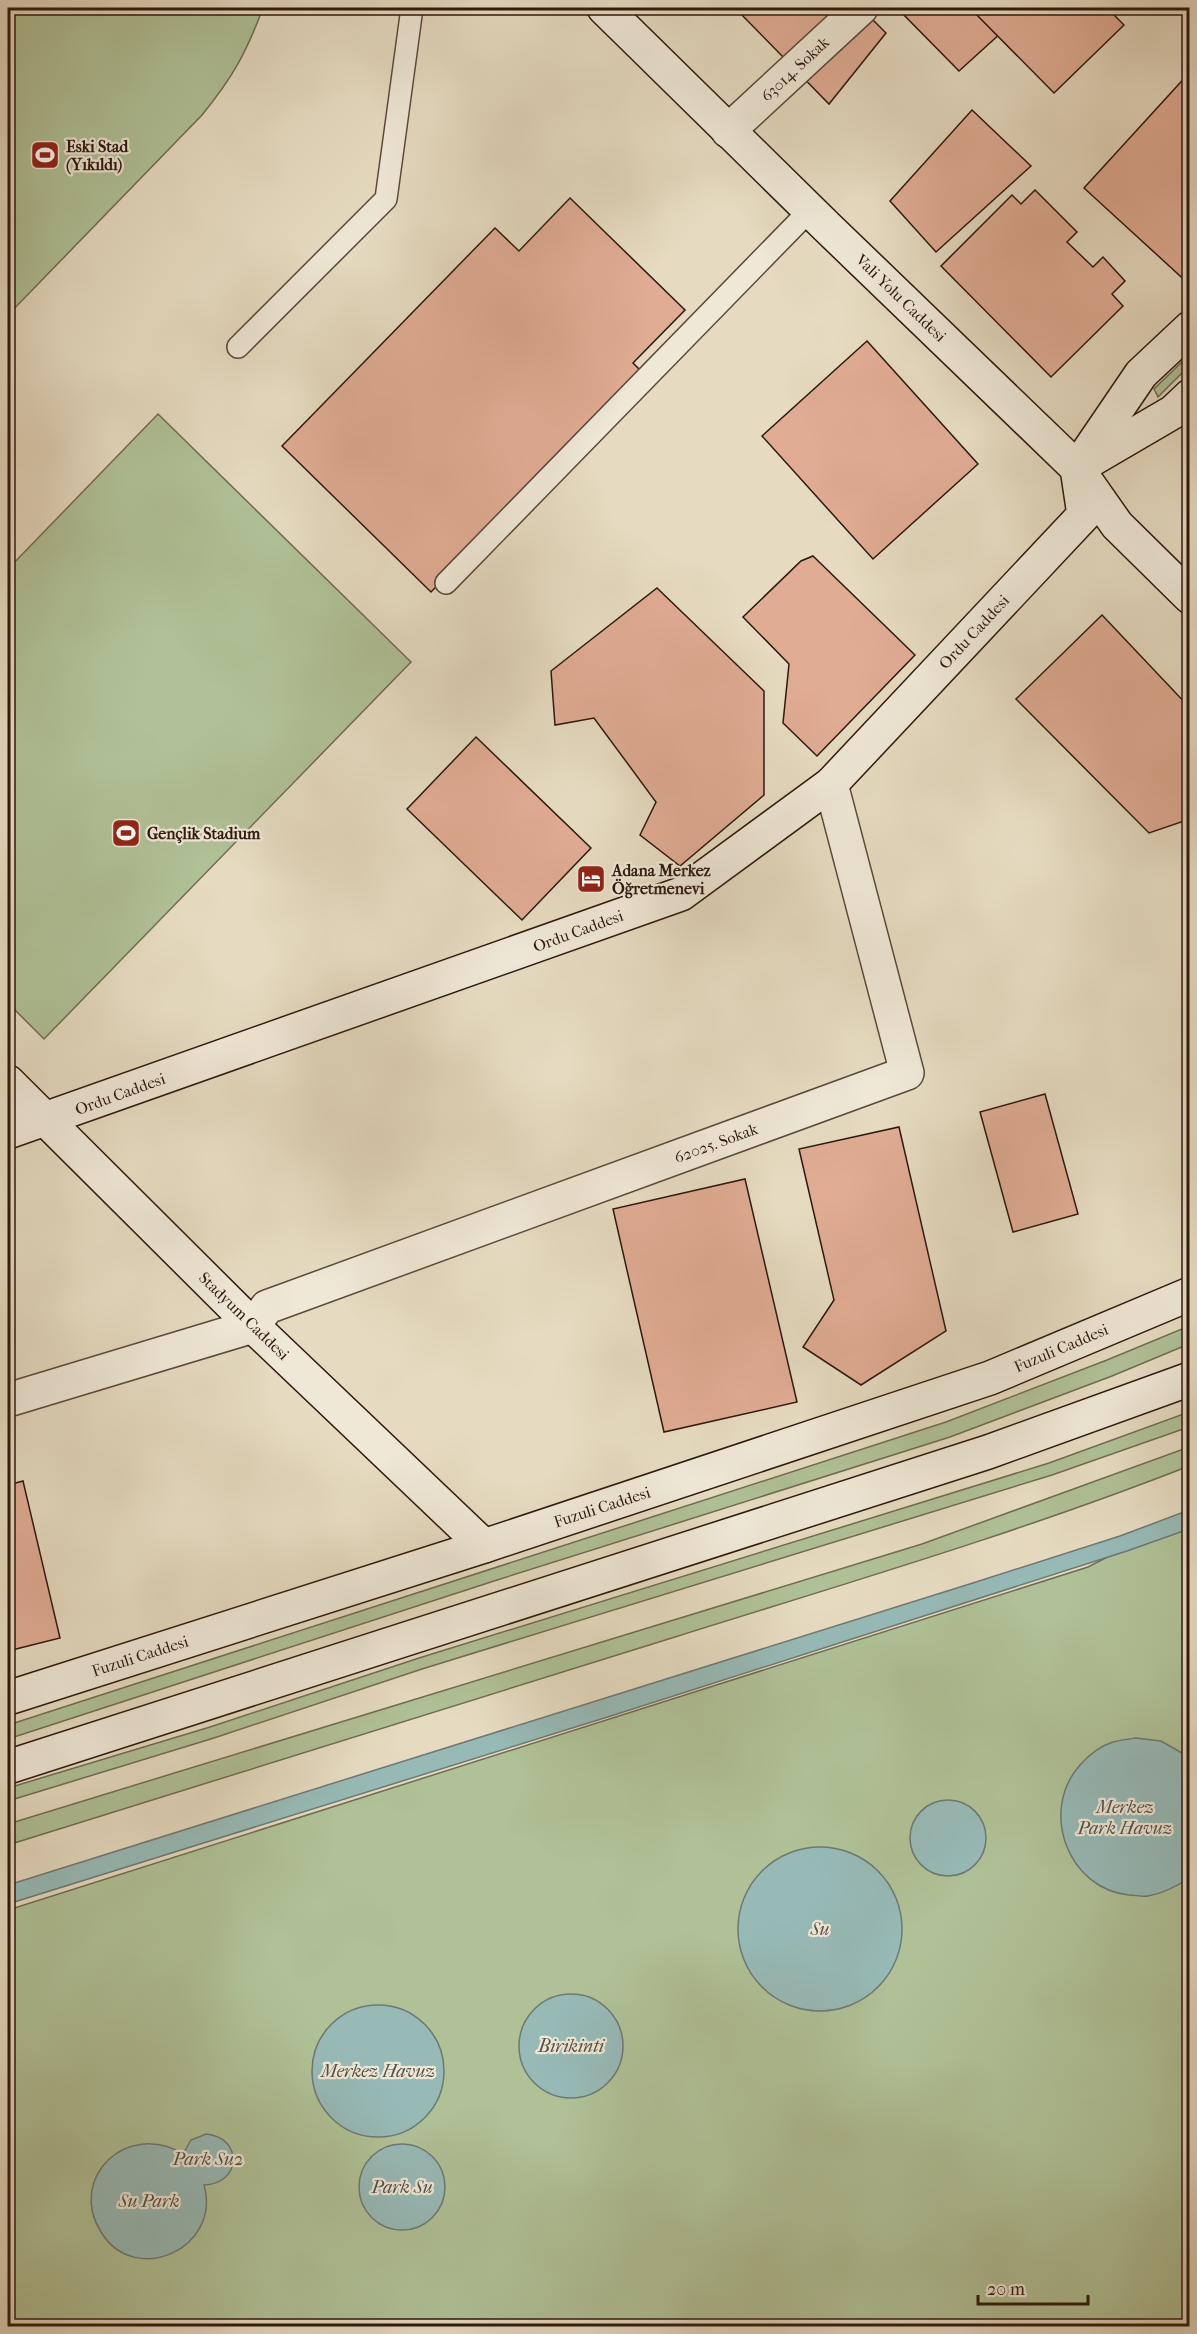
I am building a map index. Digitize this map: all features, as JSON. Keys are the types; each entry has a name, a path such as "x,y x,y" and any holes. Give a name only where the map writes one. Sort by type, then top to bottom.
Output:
{"main road":[{"name":"Vali Yolu Caddesi","path":"603,8 1077,468 1117,525 1190,597"},
{"name":"63014. Sokak","path":"728,130 861,8"},
{"path":"1077,468 1141,374 1190,328"},
{"path":"1077,468 1173,412 1190,396"},
{"name":"Ordu Caddesi","path":"8,1132 681,894 831,784 1084,515 1077,468"},
{"name":"62025. Sokak","path":"253,1326 267,1307 907,1073 831,784"},
{"name":"Stadyum Caddesi","path":"8,1082 253,1326 484,1546"},
{"name":"Fuzuli Caddesi","path":"8,1698 484,1546 990,1378 1190,1294"},
{"path":"8,1401 253,1326"},
{"path":"8,1767 988,1452 1190,1379"}],"lane":[{"path":"238,347 386,199 412,8"},
{"path":"446,583 810,210"}],"green space":[{"path":"8,8 263,8 238,64 202,115 8,315"},
{"path":"1189,355 1189,366 1158,397 1154,389"},
{"name":"Gençlik Stadium","path":"158,414 411,662 44,1039 8,1003 8,569"},
{"path":"1189,1326 1189,1344 1112,1376 950,1437 494,1581 8,1739 8,1725 946,1422"},
{"path":"1189,1412 1189,1427 1052,1475 422,1669 214,1738 8,1801 8,1788 210,1727 419,1658 1049,1463"},
{"path":"1189,1447 1189,1466 998,1535 8,1845 8,1824 922,1544"},
{"path":"1189,1515 1189,2326 8,2326 8,1910 1088,1567"}],"water":[{"path":"1189,1510 1189,1529 1127,1551 614,1715 8,1904 8,1885 976,1582 1120,1536"},
{"name":"Merkez Park Havuz","path":"1136,1738 1161,1741 1189,1757 1189,1878 1170,1889 1146,1896 1108,1890 1090,1879 1076,1863 1066,1845 1061,1825 1062,1804 1068,1784 1080,1765 1104,1746"},
{"path":"948,1800 962,1803 975,1811 983,1824 986,1838 983,1852 975,1865 962,1873 948,1876 934,1873 921,1865 913,1852 910,1838 913,1824 921,1811 934,1803"},
{"name":"Su","path":"820,1847 851,1854 878,1871 895,1898 902,1929 895,1960 878,1987 851,2004 820,2011 789,2004 762,1987 745,1960 738,1929 745,1898 762,1871 789,1854"},
{"name":"Birikinti","path":"571,1994 591,1998 608,2009 619,2026 623,2046 619,2066 608,2083 591,2094 571,2098 551,2094 534,2083 523,2066 519,2046 523,2026 534,2009 551,1998"},
{"name":"Merkez Havuz","path":"378,2005 403,2010 425,2024 439,2046 444,2071 439,2096 425,2118 403,2132 378,2137 353,2132 331,2118 317,2096 312,2071 317,2046 331,2024 353,2010"},
{"name":"Su Park","path":"206,2134 218,2137 227,2143 232,2151 233,2160 226,2177 217,2183 204,2185 206,2207 200,2227 188,2242 172,2253 153,2258 134,2257 116,2249 101,2232 92,2212 92,2192 97,2175 108,2160 123,2150 142,2144 162,2145 183,2154 191,2140"},
{"name":"Park Su","path":"402,2144 426,2151 438,2163 445,2187 438,2211 426,2223 402,2230 378,2223 366,2211 359,2187 366,2163 378,2151"}],"building":[{"path":"746,8 861,8 886,33 829,104 740,13"},
{"path":"906,8 979,8 1002,32 959,71 901,12"},
{"path":"970,8 1107,8 1124,25 1054,93"},
{"path":"1190,72 1190,285 1084,188"},
{"path":"972,110 1031,166 936,252 890,201"},
{"path":"1035,190 1077,232 1067,242 1093,267 1103,257 1125,281 1112,294 1123,306 1051,377 941,266 1012,195 1021,204"},
{"path":"570,198 685,310 633,363 644,374 431,592 282,446 495,228 519,251"},
{"path":"867,341 978,464 873,559 762,436"},
{"path":"813,556 915,655 817,756 783,723 789,664 743,617 801,561"},
{"path":"657,588 764,691 764,795 680,866 640,835 656,802 594,718 555,725 551,671"},
{"path":"1102,615 1190,708 1190,819 1149,833 1016,699"},
{"path":"476,737 591,848 522,920 407,809"},
{"path":"1045,1094 1078,1214 1013,1232 980,1112"},
{"path":"899,1127 946,1331 861,1385 803,1347 834,1300 799,1149"},
{"path":"745,1179 797,1402 664,1432 613,1209"},
{"path":"23,1481 60,1638 8,1651 8,1485"}],"place":[{"name":"Eski Stad (Yıkıldı)","path":"45,155"},
{"name":"Gençlik Stadium","path":"126,833"},
{"name":"Adana Merkez Öğretmenevi","path":"591,879"}],"water label":[{"name":"Park Su2","path":"208,2159"}]}
